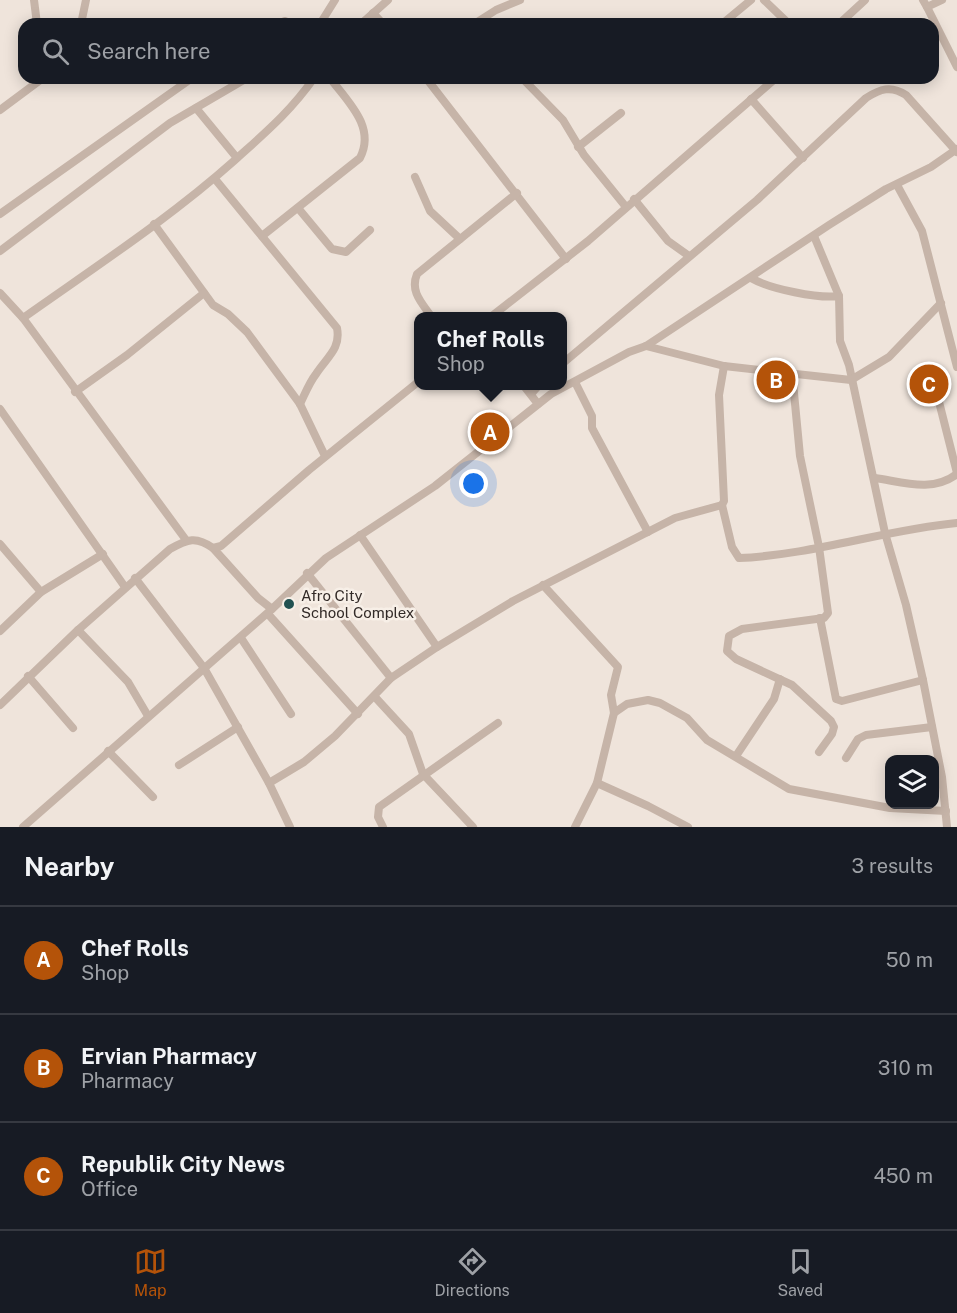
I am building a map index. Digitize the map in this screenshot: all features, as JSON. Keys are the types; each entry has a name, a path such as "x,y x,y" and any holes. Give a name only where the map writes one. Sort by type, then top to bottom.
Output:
{"street":[{"path":"34,0 36,18"},
{"path":"82,18 86,0"},
{"path":"324,18 335,0"},
{"path":"368,18 388,0"},
{"path":"483,18 520,0"},
{"path":"729,18 751,0"},
{"path":"764,0 783,18"},
{"path":"846,18 865,0"},
{"path":"932,18 925,3 942,0"},
{"path":"373,13 378,18"},
{"path":"939,31 957,67"},
{"path":"0,110 34,84"},
{"path":"1,211 183,84"},
{"path":"0,251 108,169 196,108 236,84"},
{"path":"23,318 215,179 277,124 297,104 310,84"},
{"path":"262,236 360,158 366,148 366,134 361,118 335,84"},
{"path":"431,84 567,259"},
{"path":"528,84 563,120 578,147 626,207"},
{"path":"497,312 567,259 769,84"},
{"path":"567,360 803,158 866,98 881,88 899,90 906,95 957,150 814,236 645,346 629,351 567,386"},
{"path":"752,99 803,158"},
{"path":"196,108 237,158"},
{"path":"578,147 621,113"},
{"path":"415,177 422,199 430,211 460,239"},
{"path":"215,179 337,328 339,340 335,350 315,375 300,404"},
{"path":"897,185 921,231 957,367"},
{"path":"428,312 416,295 413,284 417,274 517,193"},
{"path":"634,199 668,242 689,256"},
{"path":"298,208 332,249 339,252 346,252 370,230"},
{"path":"154,224 213,305 228,314 247,332 300,404 325,456"},
{"path":"814,236 839,296 840,341 847,357 875,478 885,533 906,604 923,680 947,827"},
{"path":"751,278 763,285 779,289 825,298 839,296"},
{"path":"75,392 127,355 204,293"},
{"path":"0,295 23,318 75,392 186,540"},
{"path":"645,346 724,366 851,380 889,357 941,303"},
{"path":"724,366 719,395 724,501 722,505 732,547 739,558 819,547 885,533 957,523"},
{"path":"792,372 800,456 819,547 828,613 820,618 742,629 729,636 728,651 736,659 780,679 806,695 831,721 834,727 832,734 819,752"},
{"path":"576,382 592,416 592,428 648,532"},
{"path":"875,478 923,486 946,482 957,474 934,382"},
{"path":"213,548 233,538 268,503 414,385"},
{"path":"528,390 538,404"},
{"path":"531,394 534,390"},
{"path":"23,827 148,716 241,638 307,573 435,486 538,404 559,390"},
{"path":"0,409 125,586"},
{"path":"269,783 304,762 358,714 391,678 437,647 543,585 648,532 687,513 722,505"},
{"path":"360,535 437,647"},
{"path":"0,705 125,586 186,540 195,538 213,548 358,714"},
{"path":"0,544 7,556 41,592"},
{"path":"0,631 41,592 103,554"},
{"path":"0,562 7,556"},
{"path":"307,573 391,678"},
{"path":"135,578 204,668 269,783 290,827"},
{"path":"543,585 618,667 611,696 614,713 597,783 575,827"},
{"path":"820,618 836,699 842,701 923,680"},
{"path":"78,630 128,682 148,716"},
{"path":"241,638 291,714"},
{"path":"28,676 73,728"},
{"path":"736,756 774,699 780,679"},
{"path":"375,697 409,734 423,774 473,827"},
{"path":"614,713 627,704 648,700 660,703 687,718 708,740 789,789 890,808 946,811"},
{"path":"383,827 378,817 379,807 498,723"},
{"path":"179,765 238,726"},
{"path":"846,758 858,739 866,735 932,727"},
{"path":"108,751 153,797"},
{"path":"597,783 688,827"}],"place":[{"name":"Ervian Pharmacy","path":"776,380"},
{"name":"Republik City News","path":"929,384"},
{"name":"Chef Rolls","path":"490,432"},
{"name":"Afro City School Complex","path":"289,604"}]}
